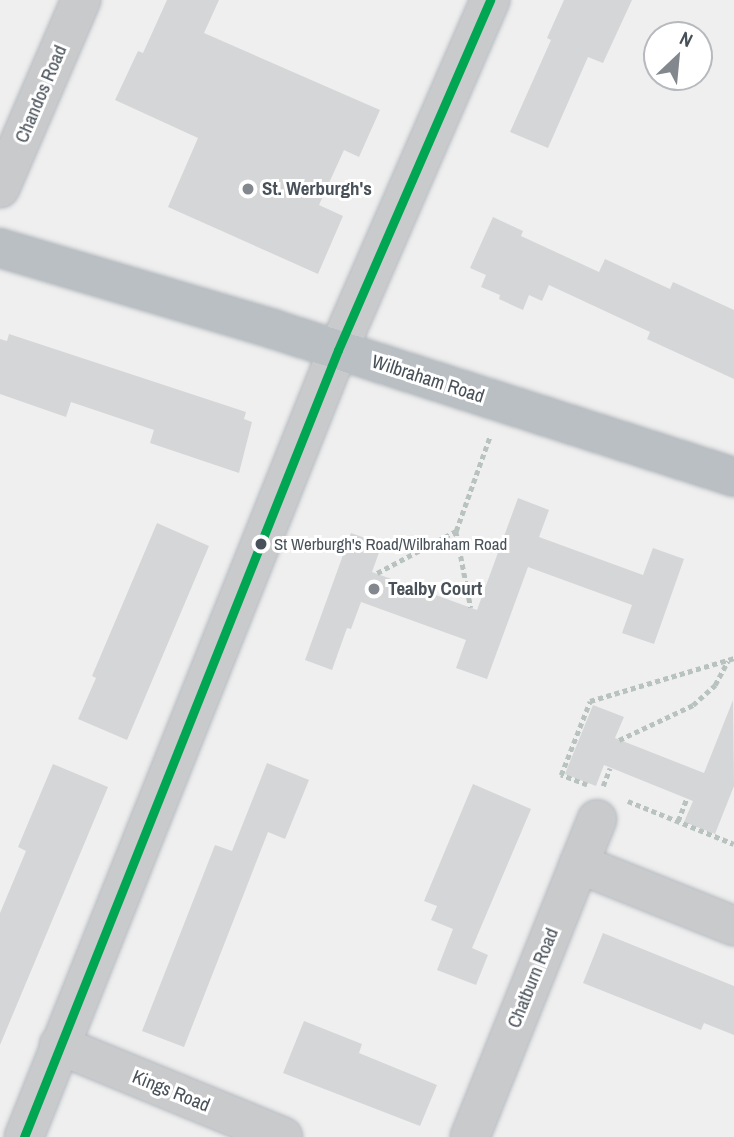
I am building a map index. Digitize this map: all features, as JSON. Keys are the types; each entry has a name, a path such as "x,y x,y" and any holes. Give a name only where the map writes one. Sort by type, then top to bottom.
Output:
{"highway":[{"name":"Wilbraham Road","path":"0,248 338,350 734,477"}],"street":[{"name":"Chandos Road","path":"0,188 81,0"},
{"path":"24,1137 338,350 491,0"},
{"name":"Chatburn Road","path":"470,1137 579,864 612,810"},
{"path":"579,864 734,926"},
{"name":"Kings Road","path":"59,1045 283,1137"}],"path":[{"path":"471,608 456,531 502,402"},
{"path":"377,573 456,531"},
{"path":"619,740 693,705 715,685 732,658"},
{"path":"610,768 601,791 561,775 590,702 732,658"},
{"path":"678,821 687,798"},
{"path":"612,810 678,821 734,844"}],"building":[{"path":"167,0 219,0 204,33 380,110 359,157 344,150 319,205 343,216 318,274 168,207 198,138 115,100 138,51 143,53"},
{"path":"564,0 632,0 603,63 588,57 548,148 510,132 551,40 547,38"},
{"path":"493,217 523,231 521,236 599,272 605,259 670,289 673,282 734,310 734,379 647,339 650,332 549,285 542,301 529,295 523,310 499,299 500,295 481,287 486,275 470,268"},
{"path":"9,334 246,412 244,419 252,422 239,473 150,443 154,430 71,402 66,417 0,394 0,339 7,341"},
{"name":"Tealby Court","path":"518,498 549,510 539,537 643,575 653,548 684,559 654,644 622,633 632,605 528,567 487,679 456,668 466,640 361,602 351,629 347,628 332,670 305,660 351,533 382,544 372,572 477,610"},
{"path":"157,523 209,546 127,740 78,719 96,678 92,676"},
{"path":"733,700 734,786 715,834 684,822 693,801 604,765 596,786 565,774 593,705 624,717 615,738 704,773"},
{"path":"267,763 309,780 285,839 268,832 184,1047 142,1031 215,845 232,851"},
{"path":"53,764 108,787 0,1045 0,913 26,851 18,847"},
{"path":"473,784 531,809 472,948 488,955 476,985 437,970 453,929 431,920 437,906 424,901"},
{"path":"603,933 734,986 734,1035 704,1023 701,1030 583,983"},
{"path":"304,1021 362,1044 359,1053 437,1085 420,1126 283,1073"}],"transit line":[{"path":"24,1137 338,350 490,0"}],"place":[{"name":"St. Werburgh's","path":"248,189"},
{"name":"St Werburgh's Road/Wilbraham Road","path":"261,544"},
{"name":"Tealby Court","path":"374,589"}]}
